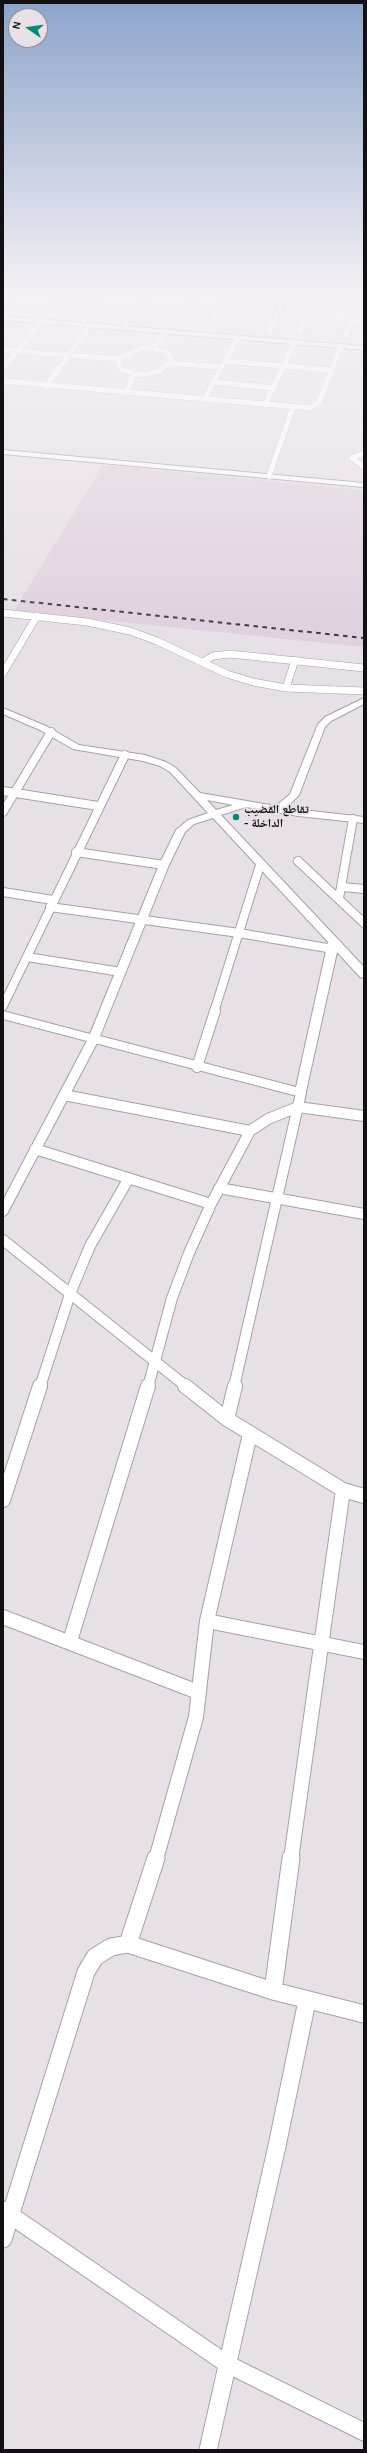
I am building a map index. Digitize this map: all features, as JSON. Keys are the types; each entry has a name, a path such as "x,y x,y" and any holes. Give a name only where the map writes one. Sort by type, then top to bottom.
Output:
{"main road":[{"path":"3,452 364,485"}],"street":[{"path":"246,403 310,408 318,403"},
{"path":"270,476 293,407"},
{"path":"364,453 352,458 364,467"},
{"path":"3,613 87,622 130,631 228,674 253,682 286,688 364,690"},
{"path":"3,673 37,616"},
{"path":"203,662 213,656 230,654 364,668"},
{"path":"286,688 295,660"},
{"path":"279,810 294,795 321,726 328,720 364,701"},
{"path":"3,711 51,732 76,747 124,755 163,764 173,770 199,796 333,945 364,974"},
{"path":"3,812 12,793 51,732"},
{"path":"3,1006 98,806 124,755"},
{"path":"3,791 98,806"},
{"path":"294,795 298,813"},
{"path":"199,796 298,813 364,820"},
{"path":"3,1211 93,1040 164,865 185,825 245,804"},
{"path":"339,898 343,887 352,819"},
{"path":"76,852 164,865"},
{"path":"298,861 339,898 364,924"},
{"path":"197,1067 260,865"},
{"path":"343,887 364,889"},
{"path":"3,892 52,903 142,919 333,945"},
{"path":"227,1419 278,1198 333,945"},
{"path":"27,957 120,972"},
{"path":"3,1015 93,1040 301,1093"},
{"path":"64,1095 250,1131"},
{"path":"70,1641 155,1363 172,1298 210,1204 250,1131 268,1119 298,1107 364,1116"},
{"path":"35,1149 210,1204"},
{"path":"3,1500 70,1294 90,1246 129,1178"},
{"path":"219,1188 364,1214"},
{"path":"3,1240 227,1419 344,1490 364,1496"},
{"path":"128,1944 162,1841 196,1717 207,1621 250,1434"},
{"path":"273,1991 320,1643 344,1490"},
{"path":"3,1617 70,1641 198,1692"},
{"path":"207,1621 364,1652"},
{"path":"3,2239 7,2212 86,1972 95,1957 111,1947 128,1944 273,1991 364,2014"},
{"path":"208,2450 277,2146 307,2000"},
{"path":"7,2212 227,2364 364,2432"}],"shaded area":[{"path":"103,465 364,490 364,647 14,611"}],"railway":[{"path":"3,599 364,638"}],"place":[{"name":"تقاطع القضيب - الداخلة","path":"236,817"}]}
